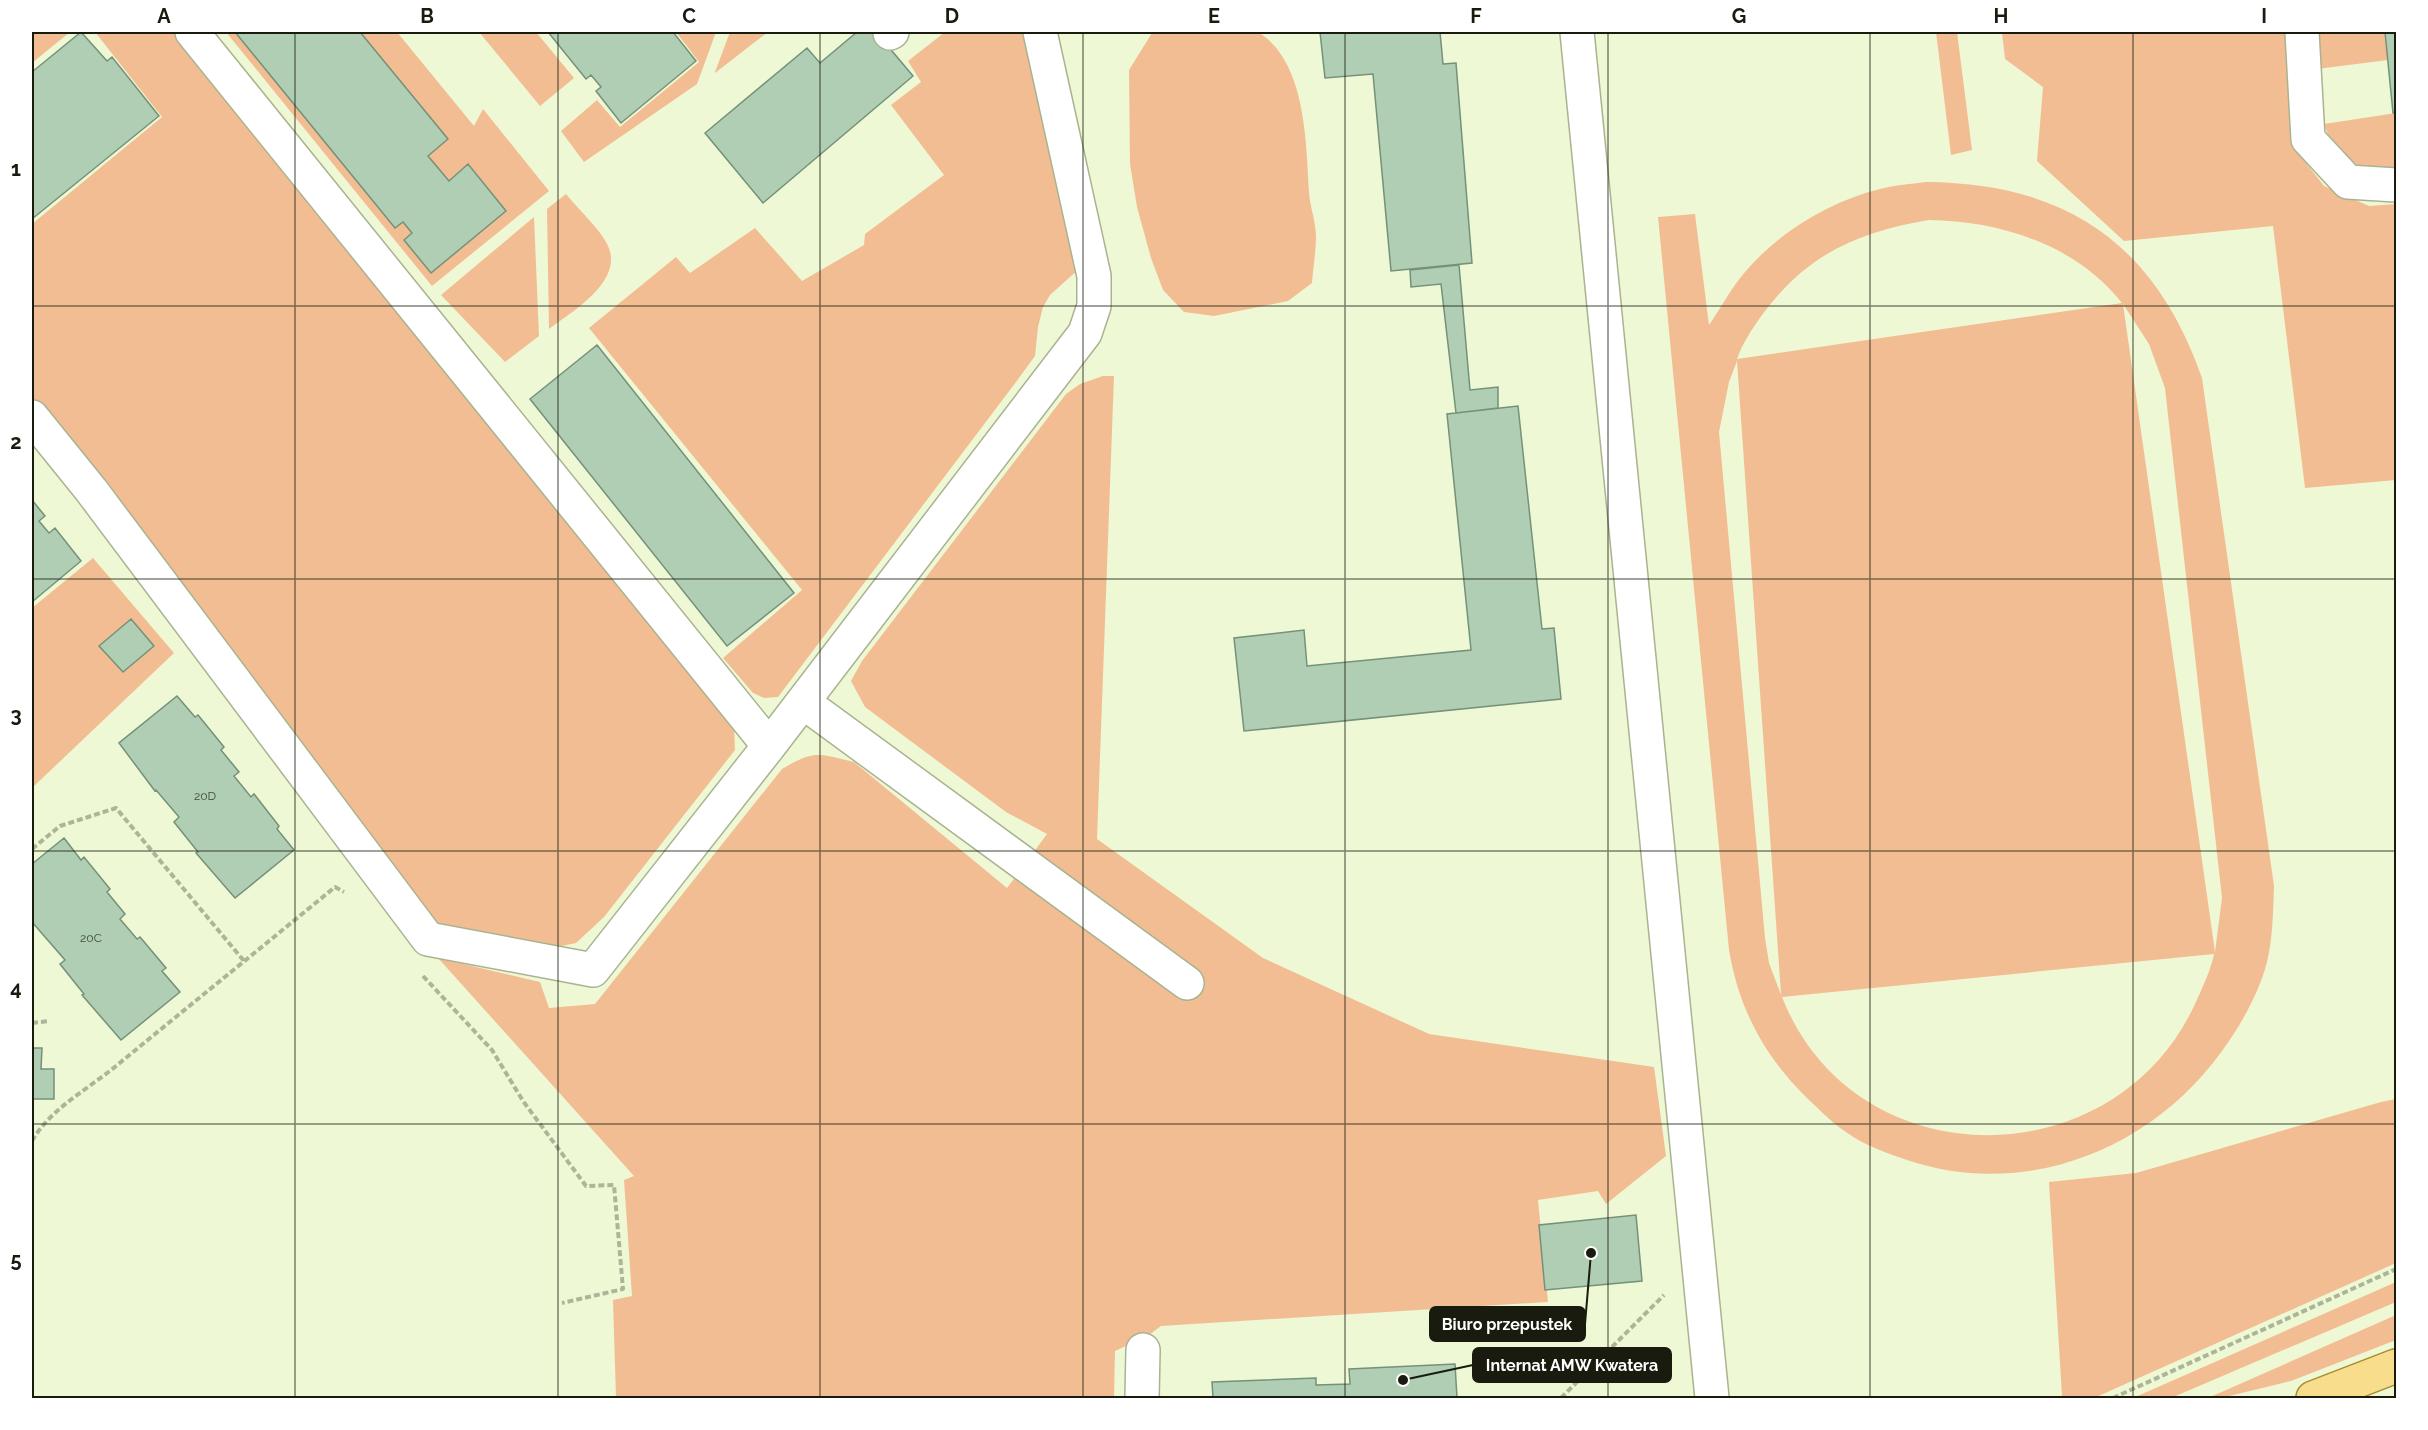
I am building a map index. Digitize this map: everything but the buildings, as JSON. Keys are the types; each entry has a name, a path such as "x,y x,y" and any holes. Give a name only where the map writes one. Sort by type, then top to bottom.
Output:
{"main road":[{"path":"2313,1398 2397,1366"}],"lane":[{"path":"192,32 769,746"},
{"path":"32,417 91,490 428,939 593,970 803,702 1085,333 1094,306 1094,276 1040,32"},
{"path":"1577,32 1712,1398"},
{"path":"2302,32 2308,139 2348,182 2397,184"},
{"path":"803,702 1187,983"},
{"path":"1143,1350 1143,1398"}],"path":[{"path":"32,849 60,826 116,808 244,962"},
{"path":"32,1141 49,1116 99,1080 335,887 342,889 350,897"},
{"path":"421,974 492,1050 523,1101 586,1186 614,1185 622,1289 562,1303"},
{"path":"32,1023 49,1021"},
{"path":"2113,1398 2397,1269"},
{"path":"1561,1398 1667,1292"}],"shaded area":[{"path":"32,32 70,32 32,63"},
{"path":"95,32 185,32 734,726 735,750 604,917 576,943 552,948 447,937 32,402 32,224 162,117"},
{"path":"226,32 397,32 474,126 483,109 549,191 432,286"},
{"path":"479,32 536,32 574,78 540,106"},
{"path":"676,32 716,32 697,84 584,162 561,131 597,100 620,127 699,62"},
{"path":"730,32 768,32 715,73 715,72"},
{"path":"945,32 1026,32 1080,268 1050,295 1043,307 1035,356 1016,382 778,697 764,698 753,693 723,658 802,590 589,328 676,257 690,273 755,228 802,281 864,245 865,234 944,175 891,105 921,82 908,61"},
{"path":"1258,32 1274,45 1286,62 1300,104 1307,150 1310,198 1316,231 1312,283 1288,301 1214,316 1184,312 1163,290 1151,258 1137,207 1130,164 1129,70 1152,33"},
{"path":"1936,32 1957,32 1972,150 1951,155"},
{"path":"2002,32 2289,32 2299,154 2324,186 2369,206 2396,204 2396,480 2305,488 2273,226 2124,241 2037,161 2043,87 2005,59"},
{"path":"2314,32 2385,32 2388,60 2317,69"},
{"path":"2396,113 2396,170 2366,172 2332,146 2324,124"},
{"path":"1926,182 1976,185 2022,194 2063,209 2099,230 2131,257 2159,291 2182,331 2202,378 2274,886 2270,943 2267,962 2259,985 2249,1008 2229,1041 2193,1086 2159,1115 2122,1140 2082,1158 2040,1169 1996,1174 1952,1171 1907,1160 1853,1137 1831,1121 1808,1099 1779,1066 1756,1031 1740,993 1729,950 1658,217 1695,214 1709,325 1745,272 1774,244 1806,220 1861,195 1886,188","holes":["1929,220 1956,221 2010,231 2035,240 2083,266 2122,303 1737,359 1762,315 1779,294 1815,262 1856,240 1903,225","2123,304 2149,344 2165,388 2222,898 2215,952","1737,361 1781,995 1769,963 1765,938 1719,432 1729,382","2214,954 2209,973 2195,1004 2157,1062 2106,1103 2048,1127 1985,1135 1923,1126 1866,1100 1817,1057 1782,997"]},
{"path":"566,194 604,238 611,257 609,270 594,293 549,329 547,209"},
{"path":"534,217 539,336 505,362 441,295"},
{"path":"1103,376 1114,376 1097,839 1263,958 1429,1034 1654,1067 1666,1156 1606,1204 1598,1191 1538,1200 1548,1302 1161,1326 1149,1335 1115,1351 1114,1398 616,1398 613,1300 632,1296 624,1180 634,1176 438,958 540,982 549,1008 595,1004 782,769 816,755 854,762 1007,888 1047,834 1006,812 865,707 851,681 862,661 1066,394 1080,384"},
{"path":"93,558 174,653 32,788 32,608"},
{"path":"2396,1099 2396,1263 2094,1398 2051,1398 2062,1396 2049,1182 2136,1173"},
{"path":"2396,1282 2396,1302 2171,1398 2133,1398"},
{"path":"2396,1315 2396,1340 2291,1381 2221,1398 2208,1398"}],"place":[{"name":"Biuro przepustek","path":"1591,1253"},
{"name":"Internat AMW Kwatera","path":"1403,1380"}]}
